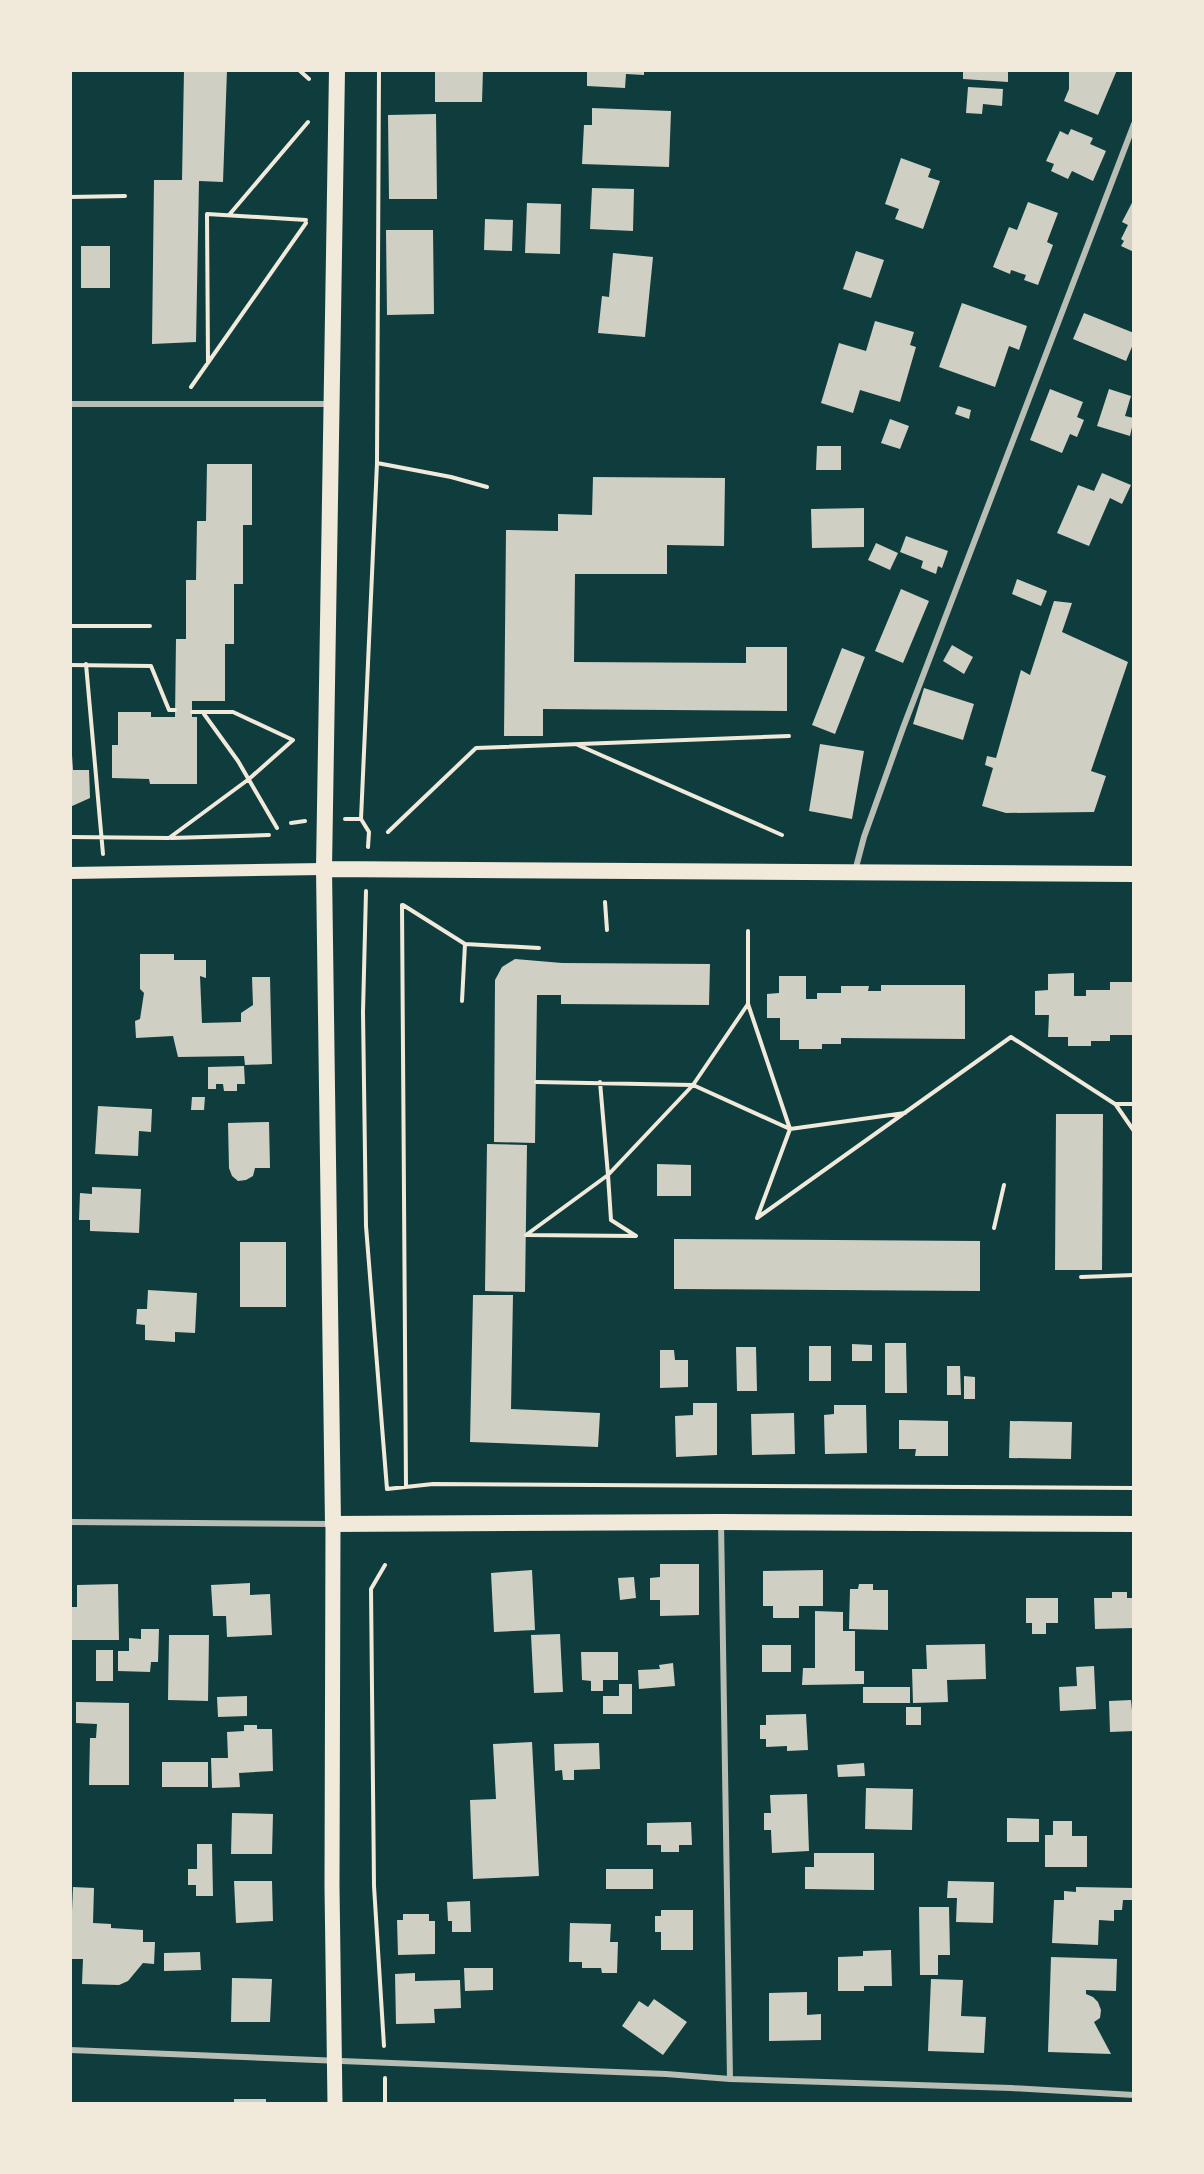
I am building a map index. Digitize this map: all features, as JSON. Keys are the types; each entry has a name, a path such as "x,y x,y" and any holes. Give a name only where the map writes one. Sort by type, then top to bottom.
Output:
{"highway":[{"path":"337,70 324,869 333,1524 721,1522 1134,1524"},
{"path":"324,869 1134,874"}],"main road":[{"path":"70,873 324,869"},
{"path":"333,1524 332,1887 336,2103"}],"street":[{"path":"855,872 864,837 903,728 1134,124"},
{"path":"70,404 331,404"},
{"path":"70,1522 333,1524"},
{"path":"721,1522 730,2079"},
{"path":"70,2050 1134,2095"}],"path":[{"path":"299,70 309,79"},
{"path":"369,832 361,819 377,463 380,70"},
{"path":"229,216 308,122"},
{"path":"70,197 125,196"},
{"path":"179,404 208,363 306,222 207,214 208,363"},
{"path":"377,463 451,477 487,487"},
{"path":"70,626 150,626"},
{"path":"86,664 105,873"},
{"path":"70,665 151,666 169,710 175,710"},
{"path":"169,838 249,779 293,740 233,712 192,712"},
{"path":"203,713 238,761 277,828"},
{"path":"388,832 476,748 789,736"},
{"path":"575,744 782,835"},
{"path":"70,837 169,838 269,835"},
{"path":"605,902 608,930"},
{"path":"406,1487 402,904 465,944 539,948"},
{"path":"364,915 366,1226 387,1489 433,1484 1134,1488"},
{"path":"748,931 748,1004 790,1129 757,1218 1011,1037 1115,1104 1134,1131"},
{"path":"462,1000 465,944"},
{"path":"600,1082 608,1175 611,1220 636,1236 526,1235 608,1175 693,1085 748,1004"},
{"path":"536,1082 693,1085 790,1129 906,1113"},
{"path":"1115,1104 1134,1104"},
{"path":"994,1228 1004,1185"},
{"path":"1081,1277 1134,1275"},
{"path":"385,1565 371,1589 374,1886 385,2063 385,2103"}],"building":[{"path":"184,70 227,70 223,182 199,181 196,342 152,344 154,180 182,180"},
{"path":"435,70 483,70 482,102 435,102"},
{"path":"587,70 644,70 644,75 626,74 625,88 587,86"},
{"path":"963,70 1008,70 1008,82 963,79"},
{"path":"1069,70 1117,70 1098,115 1064,101 1069,89"},
{"path":"968,87 1003,89 1002,106 983,104 982,114 966,113"},
{"path":"592,108 671,111 669,167 582,164 584,125 592,125"},
{"path":"436,114 437,199 389,199 388,115"},
{"path":"1071,129 1093,138 1090,144 1106,151 1093,181 1072,171 1068,179 1051,171 1054,164 1046,161 1060,131 1068,135"},
{"path":"901,158 931,169 928,177 940,181 923,229 895,219 899,209 885,204"},
{"path":"592,188 634,189 633,231 590,229"},
{"path":"1134,199 1134,252 1121,246 1124,241 1121,239 1128,225 1122,222"},
{"path":"1028,202 1058,213 1047,242 1053,245 1038,285 1024,280 1026,275 1011,270 1010,274 993,267 1009,227 1017,230"},
{"path":"527,203 561,204 560,254 525,253"},
{"path":"485,219 513,220 512,251 484,250"},
{"path":"386,230 433,230 434,314 387,315"},
{"path":"81,246 110,246 110,288 81,288"},
{"path":"856,251 884,260 871,298 843,289"},
{"path":"613,253 653,257 645,337 598,333 602,296 609,297"},
{"path":"962,303 1027,326 1019,350 1009,346 995,387 939,367"},
{"path":"1084,313 1134,333 1134,342 1126,361 1073,339"},
{"path":"875,321 914,332 910,345 916,347 900,402 860,390 853,413 821,403 839,343 866,351"},
{"path":"1050,389 1083,402 1077,417 1084,420 1077,437 1070,434 1062,453 1030,440"},
{"path":"1109,389 1131,396 1125,416 1134,418 1130,436 1097,426"},
{"path":"958,406 971,410 969,419 955,414"},
{"path":"890,419 909,426 900,449 881,443"},
{"path":"817,446 841,446 841,470 816,470"},
{"path":"207,464 252,464 252,525 243,525 243,584 234,584 234,644 225,644 225,701 192,701 192,717 197,717 197,784 150,784 149,779 112,778 112,745 118,745 118,712 151,712 151,717 175,717 176,639 186,639 186,580 196,580 197,521 206,521"},
{"path":"1102,473 1131,485 1122,504 1110,498 1089,546 1057,533 1078,485 1094,491"},
{"path":"593,477 725,478 724,546 667,545 667,574 575,574 574,662 746,663 746,647 787,647 787,711 543,709 543,736 504,736 506,530 558,531 558,514 592,515"},
{"path":"864,508 864,547 812,548 811,509"},
{"path":"906,536 948,551 942,568 938,566 936,574 921,568 923,561 900,552"},
{"path":"876,543 898,553 890,570 868,560"},
{"path":"1017,579 1047,591 1041,606 1012,594"},
{"path":"901,589 929,601 903,663 875,651"},
{"path":"1054,601 1072,603 1062,632 1128,662 1091,771 1106,776 1094,812 1006,813 982,806 993,768 985,765 987,756 996,758 1021,670 1030,675"},
{"path":"952,645 973,657 964,674 943,661"},
{"path":"842,648 865,657 835,734 812,725"},
{"path":"924,688 974,704 963,740 913,724"},
{"path":"820,744 864,751 852,819 809,811"},
{"path":"70,755 72,755 73,770 89,770 90,798 70,807"},
{"path":"140,954 174,954 174,960 206,960 206,978 200,976 202,1023 241,1022 241,1013 253,1005 252,977 270,977 272,1064 245,1065 244,1056 178,1057 173,1036 136,1038 135,1021 140,1019 144,993 140,989"},
{"path":"515,959 562,963 710,964 709,1005 561,1004 561,995 537,995 535,1143 494,1142 495,980 502,967"},
{"path":"1074,973 1074,996 1086,996 1086,990 1110,990 1110,982 1134,982 1134,1035 1110,1035 1110,1041 1091,1041 1091,1046 1068,1046 1068,1037 1048,1037 1049,1015 1035,1015 1035,991 1048,990 1048,974"},
{"path":"779,976 806,976 806,999 817,999 817,993 841,993 841,986 869,986 868,991 881,991 881,985 965,985 965,1039 841,1038 841,1044 822,1044 822,1049 799,1049 799,1040 780,1040 780,1018 767,1018 767,994 779,993"},
{"path":"244,1066 245,1084 237,1084 237,1091 224,1091 223,1084 216,1084 216,1089 208,1089 208,1067"},
{"path":"192,1097 205,1097 204,1110 191,1110"},
{"path":"98,1106 152,1109 151,1132 139,1131 138,1156 95,1154"},
{"path":"1056,1114 1103,1114 1102,1270 1055,1270"},
{"path":"269,1122 270,1168 255,1168 253,1176 238,1181 232,1176 229,1168 228,1123"},
{"path":"487,1144 527,1145 525,1292 485,1291"},
{"path":"657,1164 691,1165 691,1196 657,1196"},
{"path":"92,1187 141,1189 139,1233 90,1231 90,1220 79,1220 80,1193 92,1194"},
{"path":"674,1239 980,1241 980,1291 674,1289"},
{"path":"240,1242 286,1242 286,1307 240,1307"},
{"path":"148,1290 197,1293 195,1333 175,1332 175,1342 145,1340 145,1325 136,1324 137,1309 147,1309"},
{"path":"473,1295 513,1295 511,1409 600,1413 598,1447 470,1442"},
{"path":"885,1343 906,1343 907,1393 885,1393"},
{"path":"852,1344 872,1345 872,1361 852,1361"},
{"path":"809,1346 831,1346 831,1381 809,1381"},
{"path":"736,1347 756,1347 757,1391 737,1391"},
{"path":"660,1350 674,1350 675,1360 688,1360 688,1387 660,1388"},
{"path":"947,1366 960,1366 961,1395 947,1395"},
{"path":"964,1376 975,1377 975,1399 964,1399"},
{"path":"693,1403 717,1403 717,1455 676,1457 675,1416 693,1415"},
{"path":"834,1405 866,1405 867,1453 825,1454 824,1415 834,1414"},
{"path":"794,1413 795,1454 752,1455 751,1414"},
{"path":"899,1420 948,1421 948,1456 915,1456 916,1449 899,1449"},
{"path":"1010,1421 1072,1422 1071,1459 1009,1458"},
{"path":"660,1564 699,1564 699,1615 660,1616 660,1600 650,1600 650,1578 660,1577"},
{"path":"532,1570 535,1630 494,1632 491,1573"},
{"path":"823,1570 823,1606 799,1606 799,1618 773,1618 773,1606 763,1606 763,1571"},
{"path":"634,1577 636,1598 620,1600 618,1578"},
{"path":"250,1583 250,1595 270,1594 272,1635 227,1637 226,1616 213,1616 211,1585"},
{"path":"118,1584 119,1640 72,1640 71,1607 77,1607 77,1585"},
{"path":"859,1584 873,1584 873,1590 888,1590 888,1630 849,1629 850,1589 858,1589"},
{"path":"1112,1592 1127,1592 1127,1598 1134,1598 1134,1628 1095,1629 1094,1598 1112,1598"},
{"path":"1026,1598 1058,1598 1058,1623 1046,1623 1046,1634 1032,1634 1032,1623 1026,1623"},
{"path":"815,1611 843,1612 843,1631 855,1631 855,1671 864,1671 864,1684 802,1685 803,1668 815,1668"},
{"path":"141,1629 159,1629 158,1662 151,1662 150,1672 118,1671 118,1651 129,1651 129,1638 141,1639"},
{"path":"560,1634 563,1692 534,1693 531,1635"},
{"path":"169,1635 209,1635 208,1701 168,1700"},
{"path":"985,1644 986,1679 947,1680 948,1702 913,1703 912,1669 927,1669 926,1645"},
{"path":"762,1645 791,1645 791,1672 762,1672"},
{"path":"96,1650 113,1650 113,1681 96,1681"},
{"path":"581,1652 618,1652 618,1680 603,1680 603,1691 591,1691 591,1681 582,1680"},
{"path":"673,1663 675,1686 639,1689 638,1670 660,1669 659,1665"},
{"path":"1094,1666 1096,1709 1060,1711 1059,1687 1077,1686 1076,1667"},
{"path":"619,1684 632,1684 632,1714 603,1714 603,1696 619,1696"},
{"path":"863,1687 910,1687 910,1703 863,1703"},
{"path":"247,1696 247,1716 218,1717 217,1697"},
{"path":"1131,1700 1134,1731 1110,1732 1109,1701"},
{"path":"76,1702 129,1703 129,1785 89,1785 90,1738 96,1738 97,1724 76,1723"},
{"path":"906,1707 921,1707 921,1725 906,1725"},
{"path":"806,1714 808,1750 787,1751 787,1746 766,1747 766,1739 760,1739 760,1725 766,1725 766,1715"},
{"path":"244,1725 257,1725 257,1729 272,1729 273,1771 239,1773 240,1787 212,1788 211,1758 228,1758 227,1732 244,1731"},
{"path":"532,1742 539,1876 473,1879 470,1800 496,1799 493,1744"},
{"path":"599,1743 600,1769 574,1770 574,1780 563,1780 562,1770 555,1771 554,1744"},
{"path":"162,1762 208,1762 208,1787 162,1787"},
{"path":"864,1763 865,1776 838,1777 837,1765"},
{"path":"866,1788 913,1789 912,1830 865,1829"},
{"path":"807,1794 809,1851 772,1853 771,1830 764,1830 764,1813 771,1813 770,1795"},
{"path":"232,1813 273,1814 272,1854 231,1854"},
{"path":"1007,1818 1039,1819 1039,1842 1007,1842"},
{"path":"1053,1821 1072,1821 1072,1836 1087,1836 1087,1867 1045,1867 1045,1835 1053,1835"},
{"path":"691,1822 692,1845 679,1845 679,1852 661,1852 661,1845 647,1845 647,1823"},
{"path":"197,1844 212,1844 213,1896 196,1896 196,1885 188,1885 188,1869 197,1869"},
{"path":"814,1853 874,1853 874,1890 805,1889 805,1867 814,1867"},
{"path":"606,1869 653,1869 653,1889 606,1889"},
{"path":"234,1881 272,1881 273,1921 236,1923"},
{"path":"948,1881 994,1882 993,1923 956,1922 957,1898 947,1898"},
{"path":"73,1887 94,1888 93,1923 111,1924 111,1928 143,1930 143,1942 155,1942 154,1964 143,1963 128,1981 119,1985 82,1984 83,1959 70,1959"},
{"path":"1076,1887 1134,1888 1134,1900 1123,1900 1122,1910 1114,1910 1114,1921 1099,1920 1098,1945 1052,1943 1054,1900 1064,1900 1064,1891 1076,1892"},
{"path":"470,1901 471,1932 452,1932 452,1921 448,1921 447,1902"},
{"path":"919,1907 949,1907 950,1955 938,1955 938,1975 920,1975"},
{"path":"661,1910 693,1910 693,1950 661,1950 661,1932 655,1932 655,1916 661,1916"},
{"path":"403,1914 429,1914 429,1921 435,1921 435,1954 398,1955 397,1920 403,1920"},
{"path":"570,1923 611,1924 610,1942 618,1942 617,1973 602,1973 601,1968 582,1968 582,1962 569,1962"},
{"path":"891,1950 892,1986 864,1986 864,1991 838,1991 838,1957 863,1956 863,1951"},
{"path":"200,1952 201,1970 164,1971 164,1953"},
{"path":"1051,1957 1117,1959 1116,1991 1086,1990 1086,1994 1098,2002 1101,2010 1100,2018 1094,2022 1111,2054 1048,2052"},
{"path":"464,1968 493,1968 493,1990 465,1991"},
{"path":"415,1973 415,1981 460,1980 461,2008 434,2009 435,2023 396,2024 395,1974"},
{"path":"232,1978 272,1979 270,2022 231,2022"},
{"path":"931,1979 963,1980 961,2016 986,2017 984,2053 928,2051"},
{"path":"807,1992 807,2015 821,2014 821,2040 769,2041 769,1993"},
{"path":"654,1999 687,2022 663,2055 622,2026 639,2001 648,2007"},
{"path":"234,2099 266,2099 266,2104 234,2104"}]}
